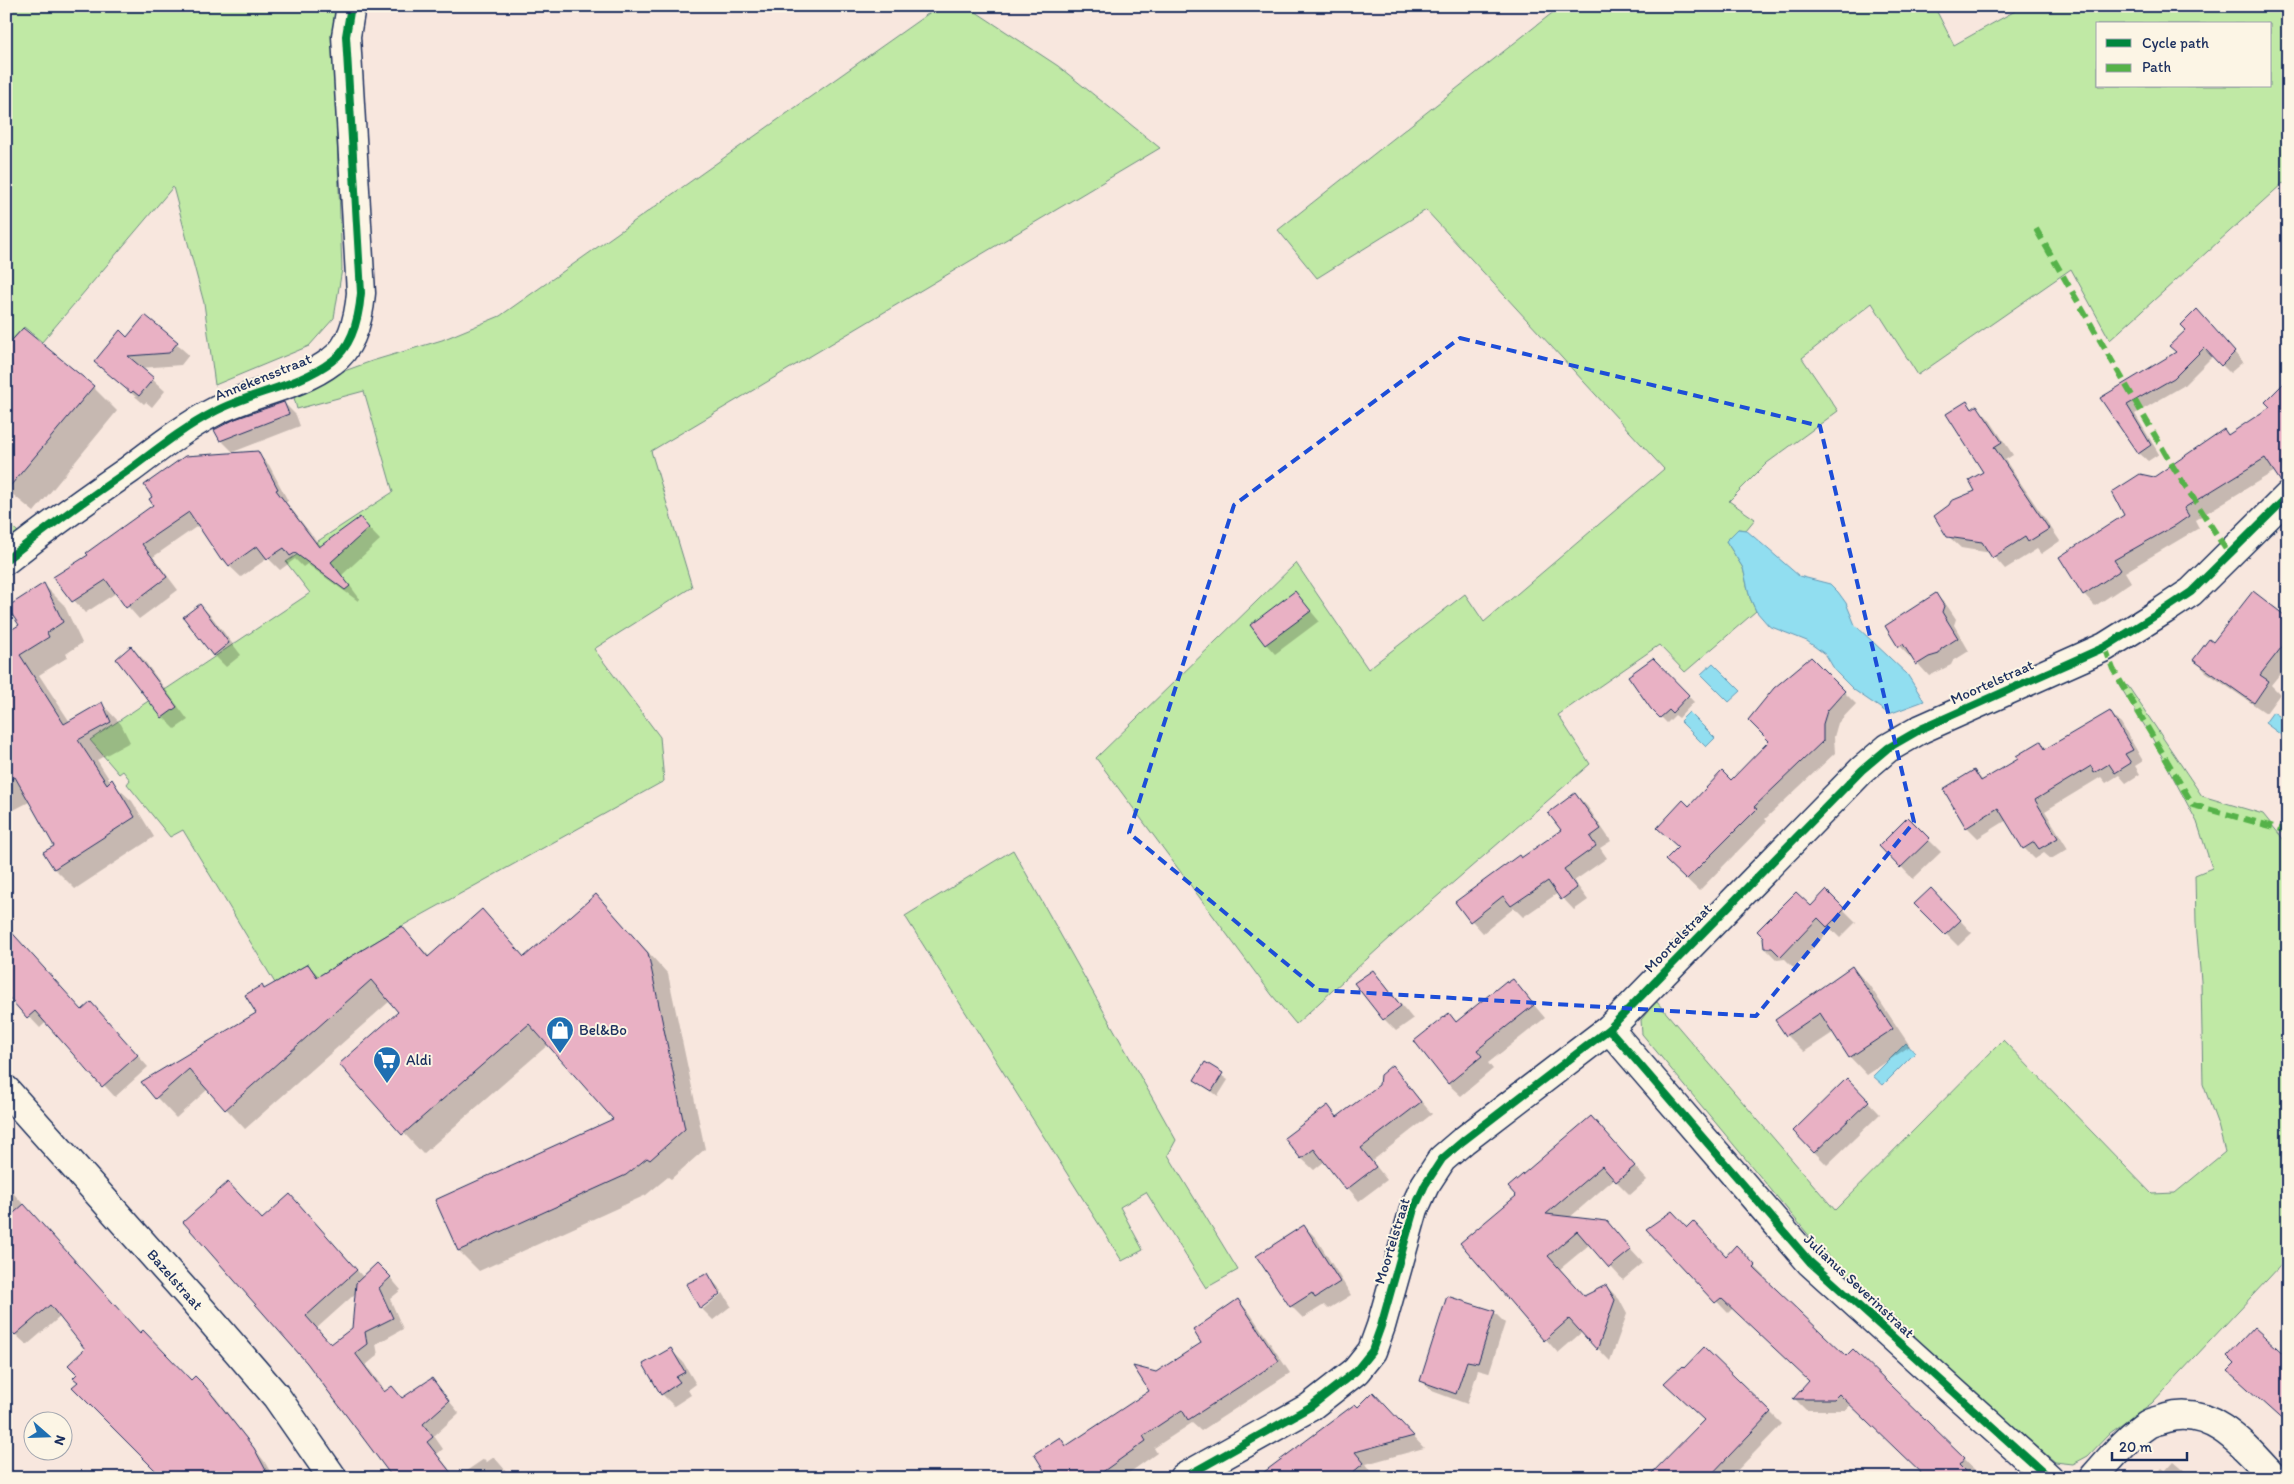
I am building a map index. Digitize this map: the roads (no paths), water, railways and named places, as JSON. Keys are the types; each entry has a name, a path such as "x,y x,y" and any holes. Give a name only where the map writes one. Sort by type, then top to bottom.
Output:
{"street":[{"name":"Annekensstraat","path":"6,560 181,432 214,411 315,372 334,360 351,339 359,314 361,293 346,36 351,6"},
{"name":"Moortelstraat","path":"1183,1478 1310,1407 1356,1371 1372,1351 1381,1326 1414,1209 1425,1185 1442,1159 1470,1134 1609,1029 1862,770 1888,748 1921,728 2106,647 2164,610 2190,592 2288,496"},
{"name":"Julianus Severinstraat","path":"1609,1029 1810,1262 2049,1478"},
{"name":"Bazelstraat","path":"6,1090 276,1396 333,1478"},
{"path":"2093,1478 2129,1440 2150,1423 2179,1415 2204,1418 2226,1431 2246,1448 2274,1478"}],"water":[{"path":"1738,529 1746,530 1799,576 1830,584 1846,603 1855,625 1907,674 1924,701 1889,714 1854,690 1836,672 1826,655 1807,641 1769,626 1756,611 1750,598 1743,568 1726,541"},
{"path":"1713,663 1741,691 1729,702 1701,674"},
{"path":"1689,712 1715,738 1706,747 1680,721"},
{"path":"2273,712 2288,722 2288,740 2265,723"},
{"path":"1906,1043 1915,1053 1883,1085 1873,1076"}],"place":[{"name":"Bel&Bo","path":"560,1054"},
{"name":"Aldi","path":"387,1084"}]}
